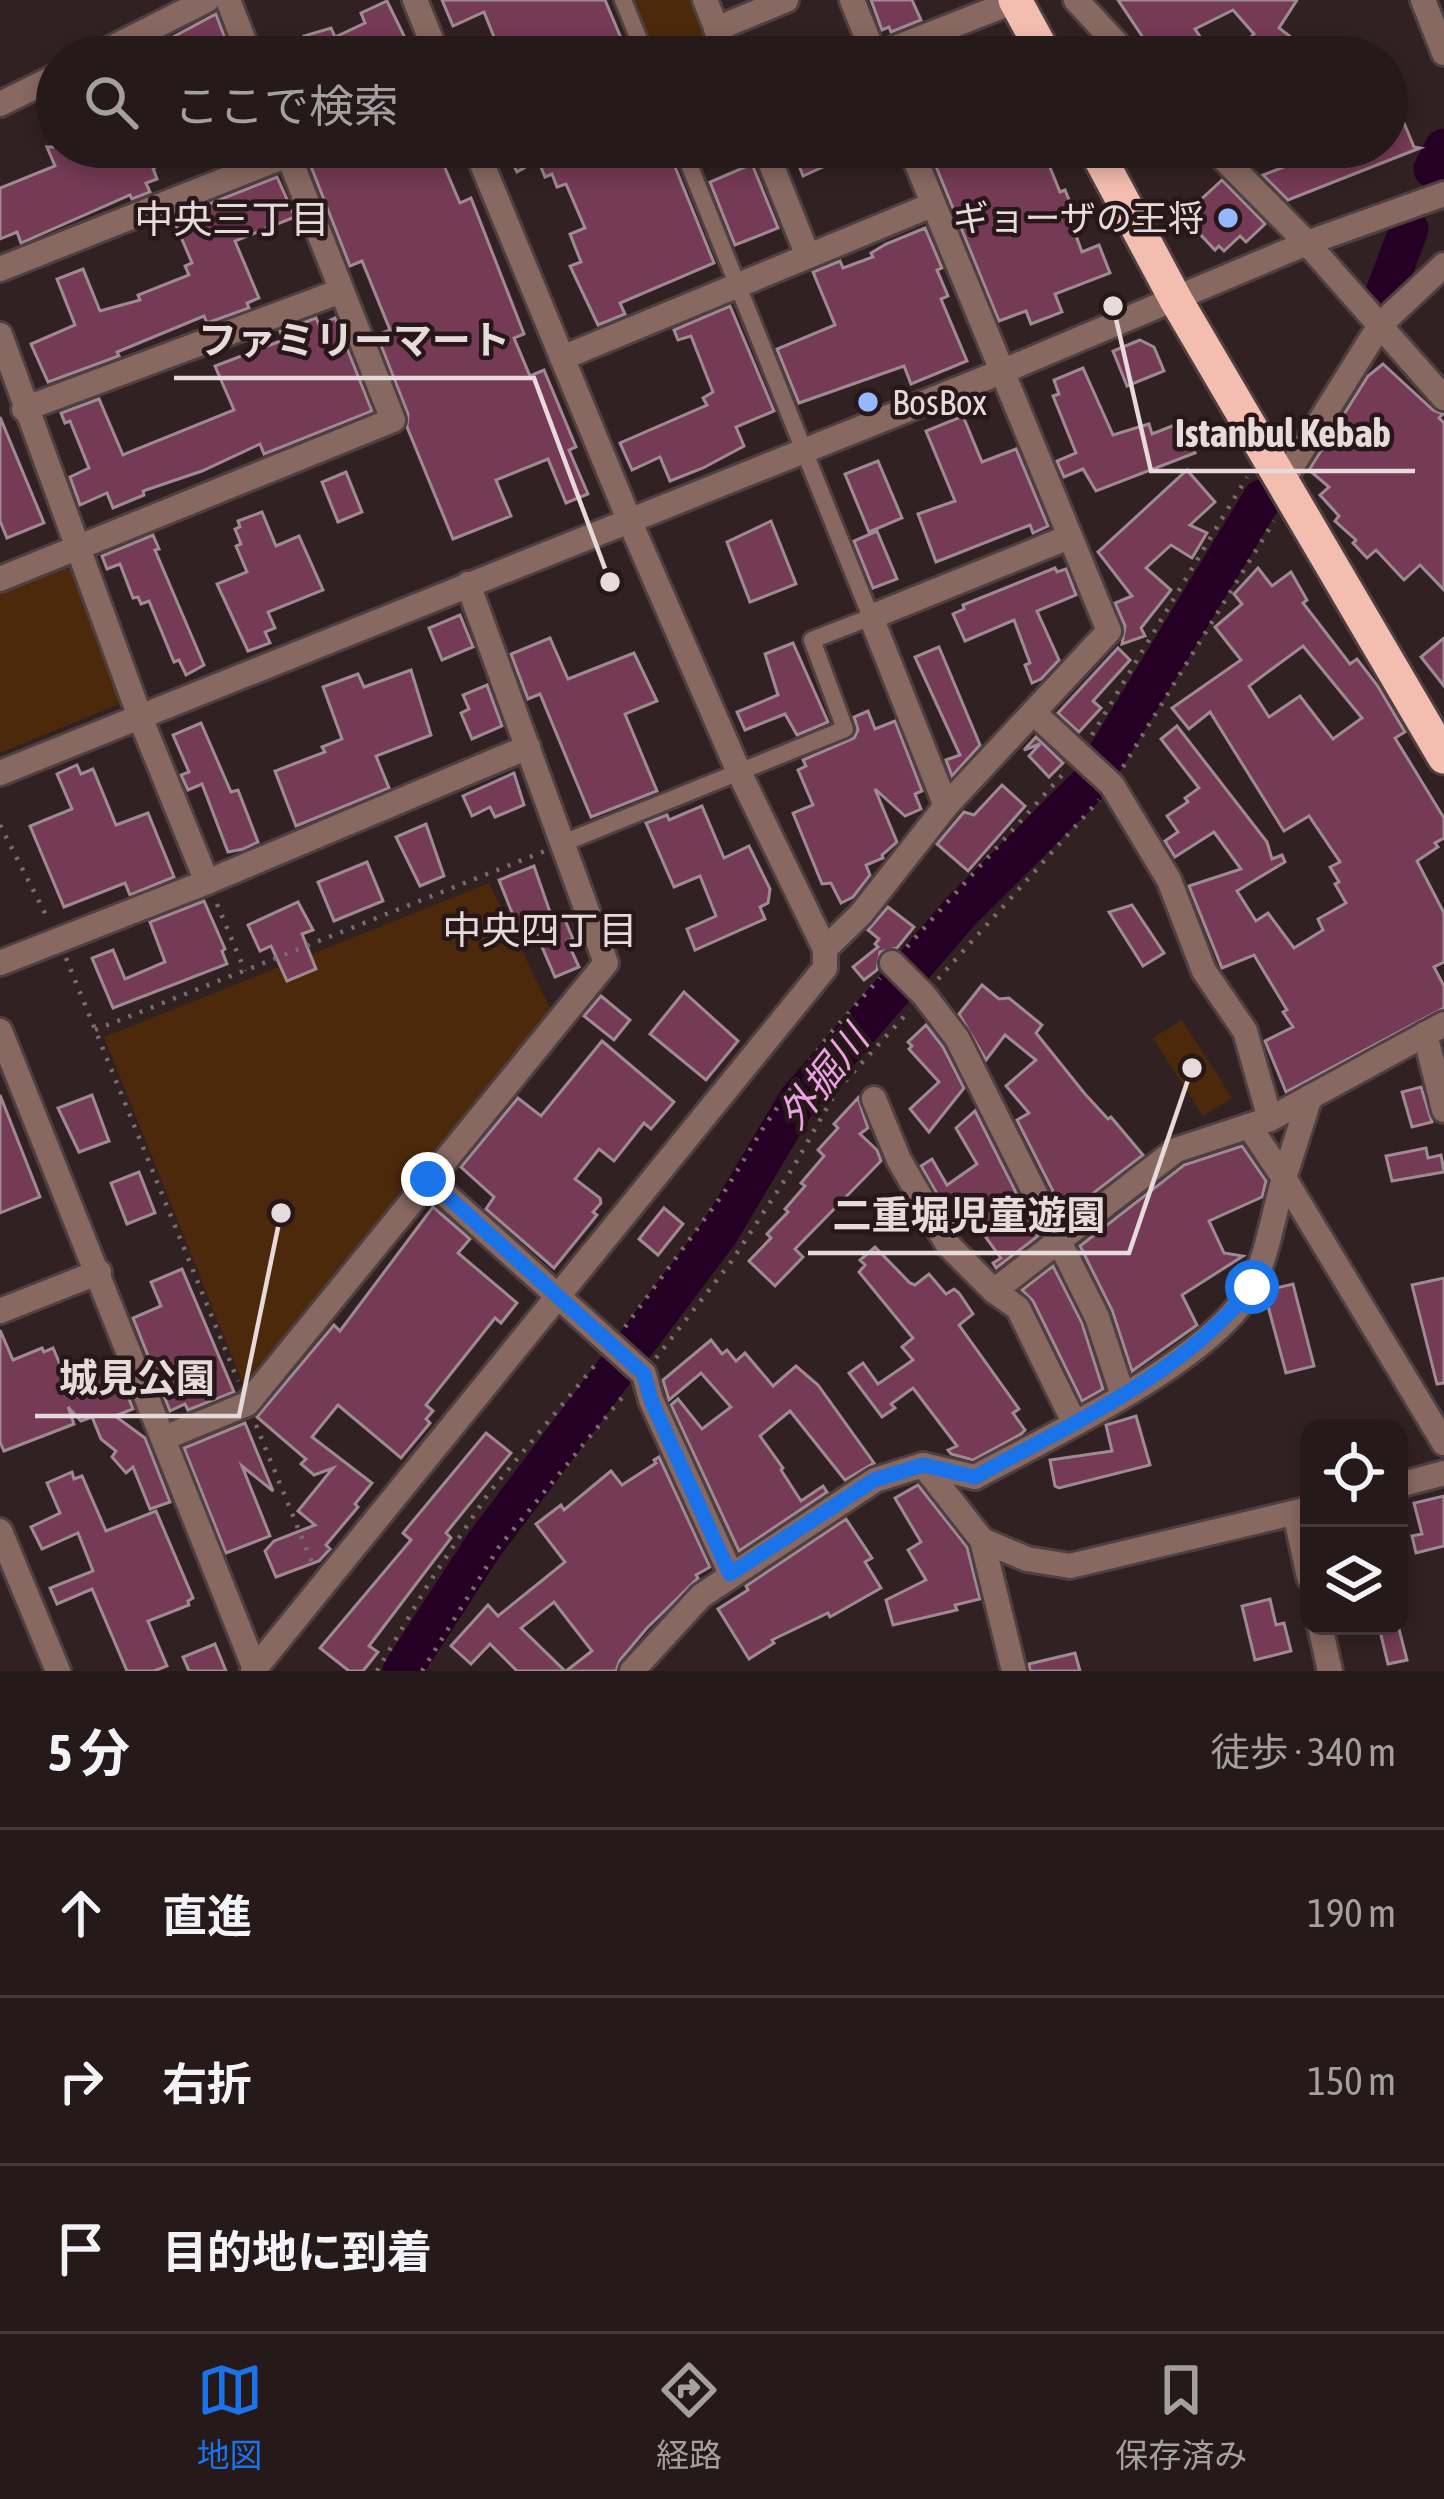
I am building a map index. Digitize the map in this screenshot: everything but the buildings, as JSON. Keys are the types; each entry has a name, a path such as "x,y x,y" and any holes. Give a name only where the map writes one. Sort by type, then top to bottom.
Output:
{"highway":[{"path":"1015,0 1035,36"},
{"path":"1105,168 1177,300 1444,757"}],"street":[{"path":"136,36 207,0"},
{"path":"228,0 242,36"},
{"path":"415,0 430,36"},
{"path":"623,0 638,36"},
{"path":"705,0 719,36"},
{"path":"716,29 786,0"},
{"path":"852,0 867,36"},
{"path":"927,36 1015,0"},
{"path":"1076,0 1109,36"},
{"path":"1423,0 1444,53"},
{"path":"0,104 36,86"},
{"path":"0,269 250,168"},
{"path":"0,579 393,420 341,291 300,168"},
{"path":"0,1031 254,1670 826,968 825,950 738,770 484,168"},
{"path":"691,168 946,806"},
{"path":"772,168 808,256"},
{"path":"825,950 861,914 946,806 1109,631 918,168"},
{"path":"1233,168 1307,243 1444,398"},
{"path":"0,773 1001,372 1307,243 1444,194"},
{"path":"562,358 932,205"},
{"path":"1274,468 1380,325 1444,265"},
{"path":"24,409 341,291"},
{"path":"0,335 140,717 207,882"},
{"path":"561,844 844,729 812,640 1069,537"},
{"path":"164,1438 247,1404 606,962 468,584"},
{"path":"1034,713 1112,785 1169,880 1204,971 1245,1031 1260,1123 1284,1178 1444,1443"},
{"path":"0,963 528,747"},
{"path":"892,964 924,994 957,1038 1097,1317 1122,1393"},
{"path":"994,1292 1175,1150 1260,1123 1434,1029 1444,1110"},
{"path":"632,1671 701,1596 874,1480 923,1465 975,1477 1174,1364 1224,1322 1252,1287 1310,1097"},
{"path":"874,1099 899,1160 948,1245 994,1292 1018,1308 1074,1422"},
{"path":"428,1179 644,1374 651,1400 730,1574"},
{"path":"0,1311 99,1272"},
{"path":"923,1465 982,1540 1014,1671"},
{"path":"1408,1482 1444,1472"},
{"path":"982,1540 1027,1558 1070,1566 1300,1511"},
{"path":"0,1531 58,1671"},
{"path":"1322,1635 1330,1671"}],"path":[{"path":"377,1671 488,1494 613,1345 723,1194 828,1036 1080,755 1237,490 1274,468"},
{"path":"0,825 59,940 322,1586"},
{"path":"95,1030 561,844"},
{"path":"207,882 245,971"}],"shaded area":[{"path":"634,0 689,0 704,36 649,36"},
{"path":"62,566 72,571 121,696 117,705 0,753 0,592"},
{"path":"489,883 551,1010 245,1389 104,1037"},
{"path":"1182,1020 1232,1098 1203,1116 1153,1038"}],"waterway":[{"name":"外掘川","path":"1433,169 1444,148"},
{"name":"外掘川","path":"1378,311 1409,229"},
{"name":"外掘川","path":"402,1671 484,1545 719,1233 798,1100 962,910 1090,783 1262,499"}],"place":[{"name":"ギョーザの王将","path":"1228,218"},
{"name":"Istanbul Kebab","path":"1113,306"},
{"name":"BosBox","path":"868,402"},
{"name":"ファミリーマート","path":"610,582"},
{"name":"二重堀児童遊園","path":"1192,1068"},
{"name":"城見公園","path":"281,1213"}],"district":[{"name":"中央三丁目","path":"232,219"},
{"name":"中央四丁目","path":"540,930"}],"route":[{"path":"428,1179 644,1374 651,1400 730,1574 874,1480 923,1465 975,1477 1174,1364 1224,1322 1252,1287"}]}
